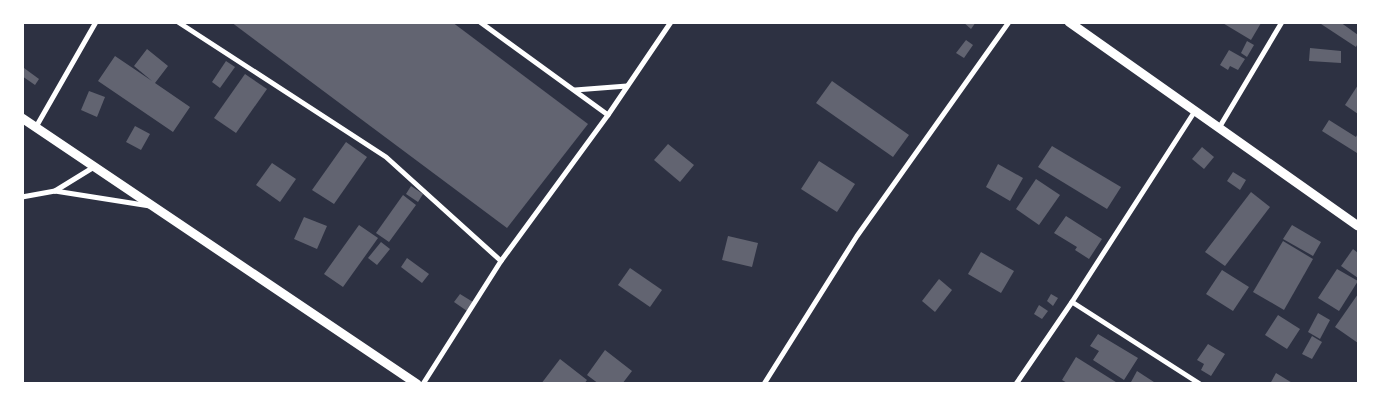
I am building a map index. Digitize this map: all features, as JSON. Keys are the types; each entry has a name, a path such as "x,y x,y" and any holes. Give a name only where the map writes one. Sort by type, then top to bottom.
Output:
{"street":[{"path":"36,127 96,22"},
{"path":"178,22 386,157 501,261"},
{"path":"480,22 608,114"},
{"path":"424,384 501,261 608,114 671,22"},
{"path":"764,384 857,236 1009,22"},
{"path":"1069,22 1358,226"},
{"path":"1219,128 1282,22"},
{"path":"574,90 627,86"},
{"path":"1016,384 1072,302 1195,111"},
{"path":"22,118 417,384"},
{"path":"54,191 95,166"},
{"path":"22,197 54,191 156,207"},
{"path":"1072,302 1200,384"}],"building":[{"path":"231,22 452,22 588,124 507,228"},
{"path":"963,22 976,22 971,29"},
{"path":"1221,22 1259,22 1261,23 1251,40"},
{"path":"1318,22 1340,22 1358,35 1356,47"},
{"path":"966,40 973,45 964,58 956,53"},
{"path":"1247,41 1254,45 1247,57 1241,53"},
{"path":"1310,48 1341,51 1341,63 1309,61"},
{"path":"147,49 168,66 155,83 190,107 173,132 98,81 115,56 152,81 134,66"},
{"path":"1229,50 1245,59 1238,70 1230,66 1228,70 1220,65"},
{"path":"226,61 235,67 220,88 212,82"},
{"path":"24,68 39,79 35,85 22,76"},
{"path":"245,74 267,89 236,133 214,118"},
{"path":"832,81 909,135 893,157 816,103"},
{"path":"1358,85 1358,114 1345,105"},
{"path":"89,91 105,97 97,117 81,110"},
{"path":"1329,120 1356,137 1358,133 1357,153 1322,131"},
{"path":"135,126 150,134 141,150 126,142"},
{"path":"346,142 367,157 334,204 312,190"},
{"path":"668,144 694,165 680,182 654,160"},
{"path":"1052,146 1121,187 1107,209 1038,167"},
{"path":"1202,147 1214,157 1204,169 1192,159"},
{"path":"819,161 855,184 837,212 801,189"},
{"path":"272,163 296,179 280,202 256,185"},
{"path":"998,164 1023,178 1010,201 986,187"},
{"path":"1233,172 1246,180 1240,190 1227,181"},
{"path":"1036,179 1060,195 1039,225 1016,209"},
{"path":"411,186 423,194 418,202 406,194"},
{"path":"1251,192 1270,207 1225,266 1205,252"},
{"path":"403,195 416,205 389,242 376,233"},
{"path":"1066,216 1102,239 1089,259 1075,250 1077,247 1054,233"},
{"path":"304,217 327,226 317,249 294,239"},
{"path":"359,225 378,238 343,287 324,274"},
{"path":"1292,225 1321,242 1313,256 1283,239"},
{"path":"728,236 758,243 752,267 722,260"},
{"path":"1283,241 1313,259 1284,310 1253,292"},
{"path":"381,242 390,249 377,265 368,258"},
{"path":"1353,249 1358,253 1358,278 1341,266"},
{"path":"981,252 1014,271 1001,293 968,274"},
{"path":"407,258 429,274 422,283 401,267"},
{"path":"630,268 662,290 650,307 618,285"},
{"path":"1337,269 1358,281 1339,311 1318,298"},
{"path":"1222,270 1249,287 1233,311 1206,294"},
{"path":"939,279 952,290 935,312 922,301"},
{"path":"460,294 473,302 467,311 454,302"},
{"path":"1051,294 1058,298 1053,306 1047,301"},
{"path":"1358,294 1358,343 1335,327"},
{"path":"1039,305 1048,311 1042,319 1034,314"},
{"path":"1318,313 1330,320 1320,339 1308,332"},
{"path":"1278,315 1300,329 1287,349 1265,335"},
{"path":"1098,334 1138,358 1124,380 1093,360 1099,351 1090,346"},
{"path":"1312,336 1322,342 1312,359 1302,354"},
{"path":"1208,344 1225,354 1211,376 1201,370 1204,364 1197,360"},
{"path":"605,350 632,371 622,384 599,384 587,375"},
{"path":"1076,357 1119,384 1069,384 1062,380"},
{"path":"560,359 587,380 584,384 541,384"},
{"path":"1137,371 1157,384 1134,384 1131,382"},
{"path":"1276,373 1294,384 1270,384"}]}
